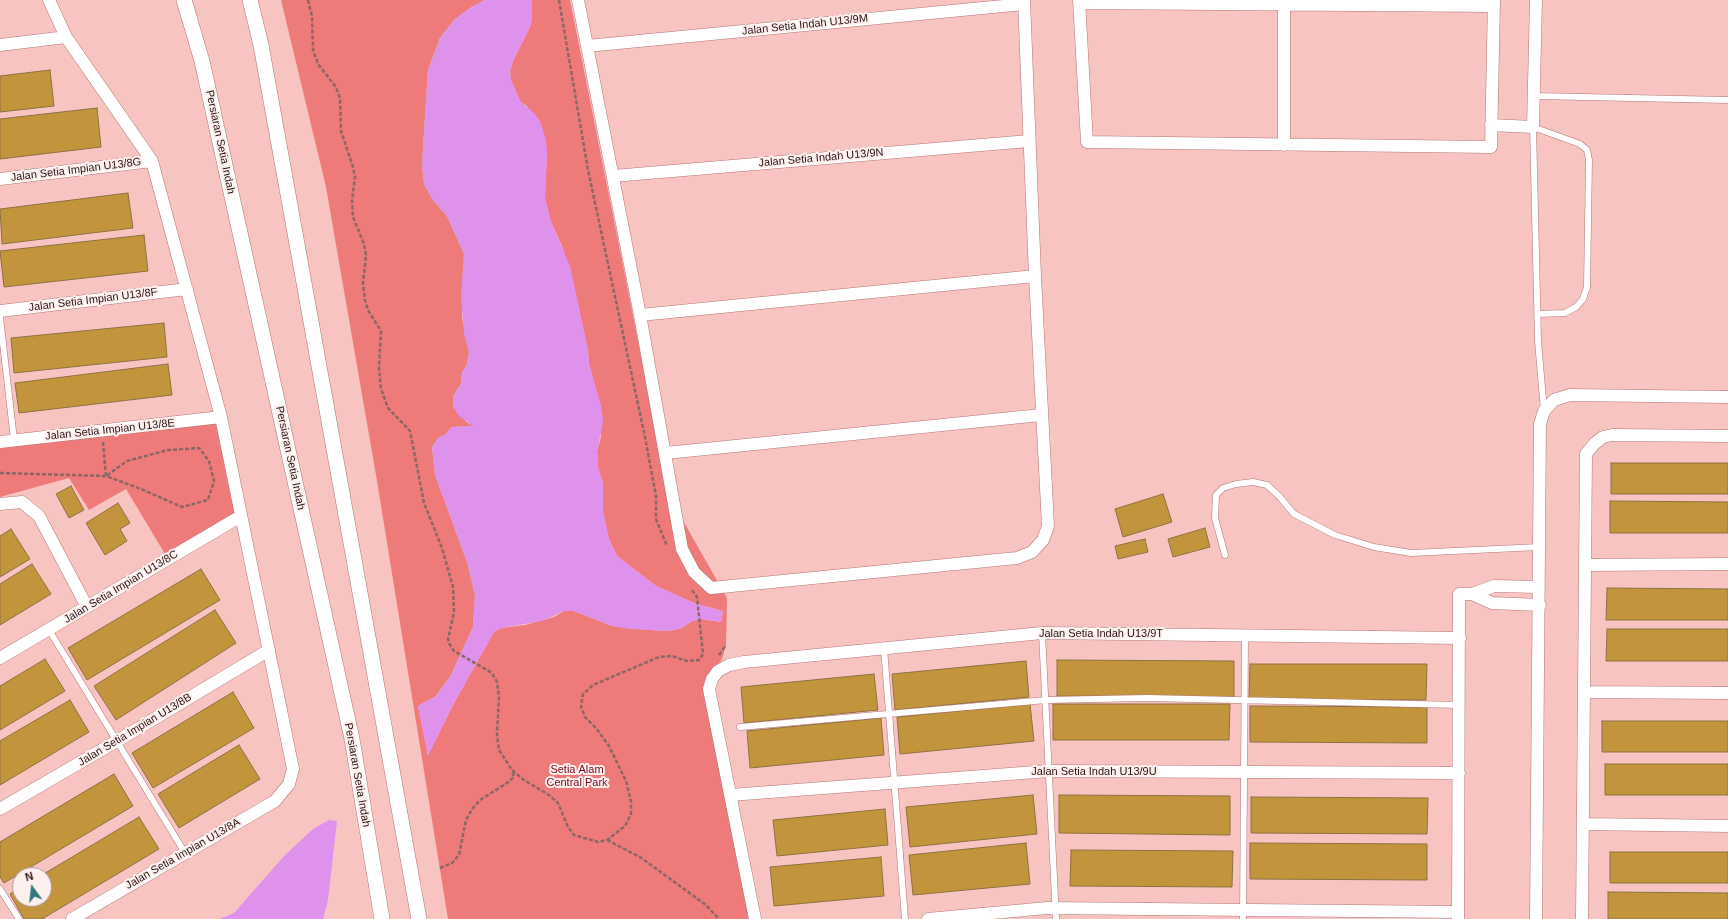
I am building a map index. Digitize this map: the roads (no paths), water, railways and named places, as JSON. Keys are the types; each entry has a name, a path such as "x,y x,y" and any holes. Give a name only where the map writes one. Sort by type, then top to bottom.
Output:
{"street":[{"path":"50,0 66,37 152,161 221,418 269,650"},
{"name":"Persiaran Setia Indah","path":"184,0 204,69 352,739 382,919"},
{"path":"250,0 261,45 419,919"},
{"path":"578,0 666,452 682,549 694,572 711,588 1017,558 1032,552 1043,540 1048,526 1041,415 1024,2"},
{"path":"1491,125 1533,126 1536,0"},
{"name":"Jalan Setia Indah U13/9M","path":"587,46 1024,2"},
{"path":"1080,2 1494,3 1491,147 1087,142 1080,2"},
{"path":"1284,3 1284,145"},
{"path":"0,45 66,37"},
{"name":"Jalan Setia Indah U13/9N","path":"613,176 1029,141"},
{"name":"Jalan Setia Impian U13/8G","path":"0,179 152,161"},
{"path":"640,315 1035,276"},
{"name":"Jalan Setia Impian U13/8F","path":"0,311 187,289"},
{"path":"1536,919 1540,606 1540,424 1544,411 1554,400 1570,395 1728,397"},
{"path":"666,452 1041,415"},
{"name":"Jalan Setia Impian U13/8E","path":"0,442 221,418"},
{"path":"1582,919 1586,454 1594,444 1603,437 1612,435 1728,436"},
{"path":"0,504 22,502 39,516 87,607"},
{"name":"Jalan Setia Impian U13/8C","path":"0,658 241,516"},
{"path":"1585,565 1728,564"},
{"path":"928,919 1055,914 1458,916 1459,594 1472,594 1494,586 1539,588"},
{"path":"1472,594 1492,603 1540,606"},
{"name":"Jalan Setia Indah U13/9T","path":"755,919 710,690 712,679 718,672 729,665 744,662 1042,633 1245,634 1460,638"},
{"name":"Jalan Setia Impian U13/8B","path":"0,808 117,741 269,650"},
{"name":"Jalan Setia Impian U13/8A","path":"72,919 275,801 289,784 293,770 269,650"},
{"path":"1585,692 1728,693"},
{"name":"Jalan Setia Indah U13/9U","path":"730,795 1049,771 1459,773"},
{"path":"1583,824 1728,826"}],"lane":[{"path":"1534,96 1728,100"},
{"path":"1538,314 1565,313 1576,307 1583,299 1587,287 1589,160 1587,150 1580,144 1533,126 1538,341 1544,411"},
{"path":"0,318 14,440"},
{"path":"1225,555 1215,518 1216,495 1223,488 1236,484 1253,482 1267,485 1279,496 1294,514 1335,535 1374,547 1411,553 1540,547"},
{"path":"48,630 185,853"},
{"path":"1042,633 1055,914"},
{"path":"1243,915 1245,634"},
{"path":"884,648 905,919"},
{"path":"740,727 1046,700 1147,698 1459,705"},
{"path":"0,889 18,919"}],"park label":[{"name":"Setia Alam Central Park","path":"577,776"}]}
